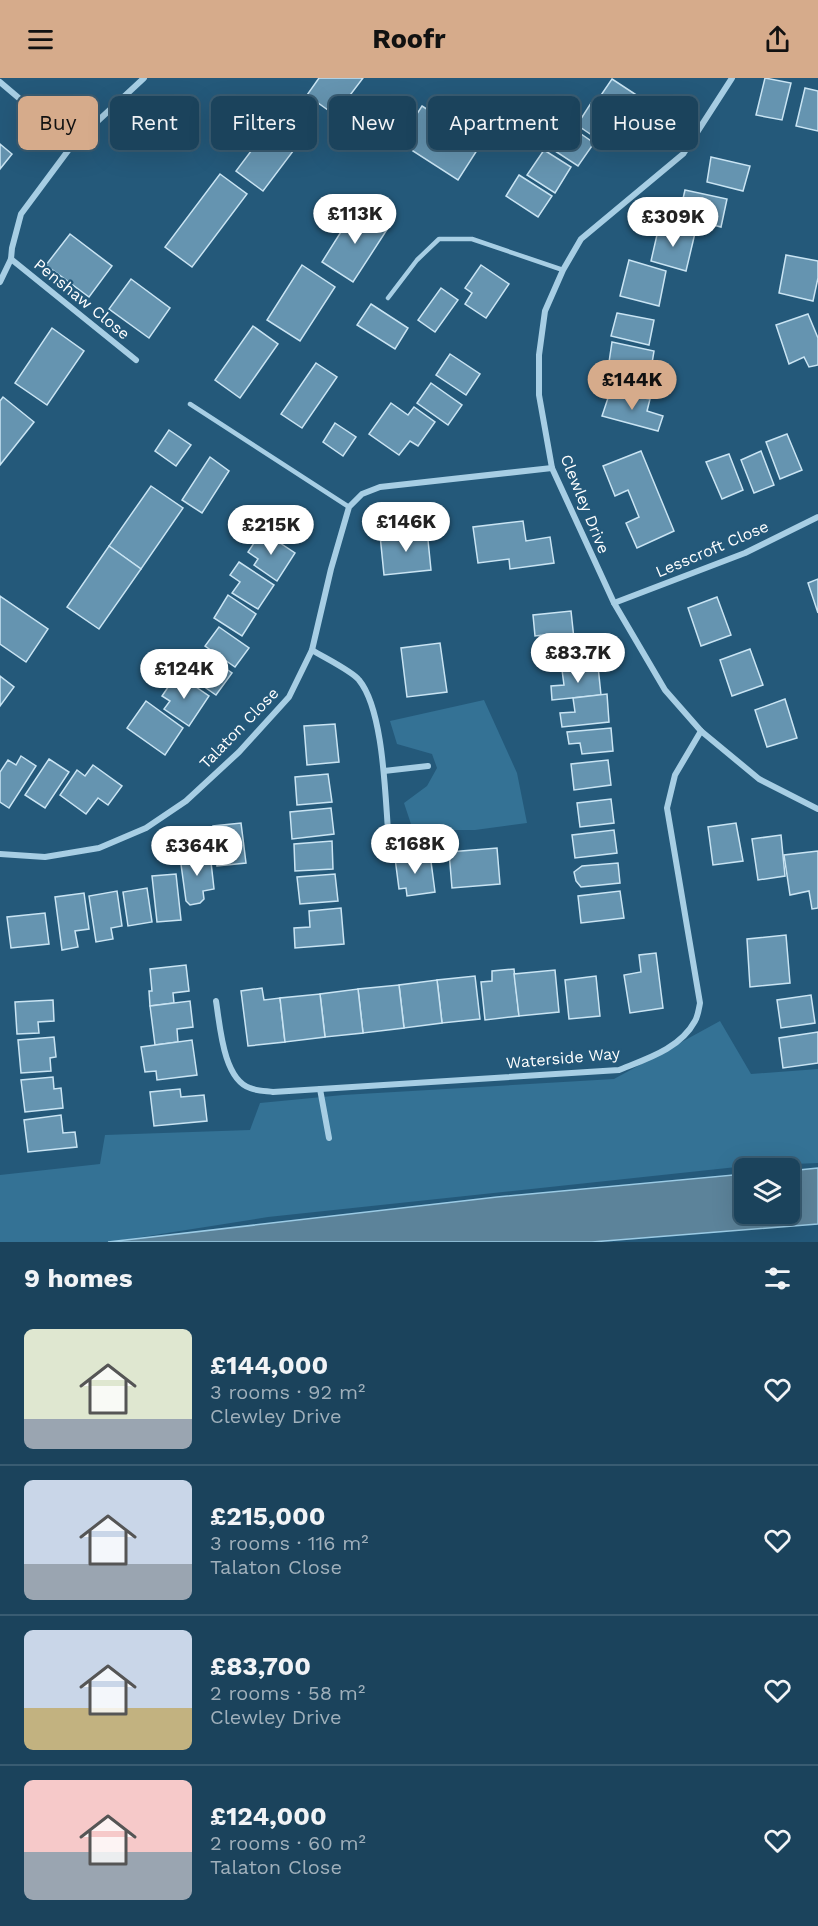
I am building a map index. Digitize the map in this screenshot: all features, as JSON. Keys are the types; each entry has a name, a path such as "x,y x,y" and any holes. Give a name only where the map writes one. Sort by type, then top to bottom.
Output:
{"street":[{"name":"Penshaw Close","path":"98,121 144,78"},
{"name":"Clewley Drive","path":"732,78 683,154 581,239 545,311 539,355 539,395 552,468 580,534 614,603 665,690 701,731 759,779 818,809"},
{"path":"0,82 18,97"},
{"name":"Penshaw Close","path":"0,282 11,260 21,214 69,150"},
{"name":"Penshaw Close","path":"11,260 136,360"},
{"path":"349,507 362,494 380,487 552,468"},
{"name":"Talaton Close","path":"0,854 45,857 99,848 146,828 186,801 246,744 289,697 312,650 331,569 349,507"},
{"name":"Lesscroft Close","path":"614,603 745,553 818,517"},
{"path":"312,650 358,679 372,703 384,771 388,830"},
{"name":"Waterside Way","path":"216,1000 224,1050 231,1071 248,1088 273,1092 619,1070 660,1053 682,1038 696,1021 700,1003 667,808 675,775 701,731"},
{"path":"384,771 428,766"},
{"path":"320,1089 329,1138"}],"lane":[{"path":"388,298 417,260 439,239 472,239 564,270"},
{"path":"190,404 349,507"}],"shaded area":[{"path":"484,700 517,773 527,823 475,830 413,830 404,803 427,786 437,768 432,754 397,744 390,721"},
{"path":"720,1021 751,1074 818,1069 818,1163 800,1164 800,1158 734,1158 734,1167 268,1217 110,1242 0,1242 0,1175 100,1164 105,1135 250,1130 260,1103 343,1095 614,1079"},
{"path":"818,1168 818,1224 592,1242 108,1242 497,1197 734,1175 734,1224 800,1224 800,1170"}],"building":[{"path":"319,78 363,78 349,96 329,96 329,111 317,102 317,96 307,95"},
{"path":"765,78 791,83 782,120 756,115"},
{"path":"612,79 638,96 600,96"},
{"path":"805,88 818,91 818,131 796,126"},
{"path":"592,104 592,135 580,127 580,120"},
{"path":"422,106 428,110 428,150 477,150 458,180 411,150 416,150 416,115"},
{"path":"580,133 592,142 592,146 578,166 554,150 580,150"},
{"path":"0,144 12,154 0,169"},
{"path":"252,150 294,150 263,191 236,171"},
{"path":"544,150 571,167 555,193 527,175"},
{"path":"711,157 750,166 743,191 707,182"},
{"path":"220,174 247,194 192,267 165,247"},
{"path":"519,175 552,196 538,217 506,196"},
{"path":"685,190 727,199 721,227 679,216"},
{"path":"356,208 388,228 353,282 322,262"},
{"path":"659,226 695,233 686,271 651,261"},
{"path":"70,234 112,266 89,297 46,265"},
{"path":"786,255 818,261 818,278 813,301 779,293"},
{"path":"629,260 666,271 659,306 620,296"},
{"path":"302,265 335,287 300,341 267,320"},
{"path":"481,265 509,284 486,318 465,304 472,293 465,288"},
{"path":"131,279 170,308 149,338 109,309"},
{"path":"441,288 458,300 435,332 418,320"},
{"path":"371,304 408,328 395,349 357,325"},
{"path":"617,313 654,320 649,345 611,336"},
{"path":"808,314 818,338 818,365 809,367 804,357 789,364 776,325"},
{"path":"253,326 278,344 240,398 215,380"},
{"path":"52,328 84,351 47,405 15,383"},
{"path":"612,342 654,351 648,387 607,376"},
{"path":"450,354 480,374 466,395 436,375"},
{"path":"316,363 337,377 302,428 281,414"},
{"path":"431,383 462,405 448,425 417,403"},
{"path":"610,392 650,399 647,411 663,416 658,431 602,416"},
{"path":"3,397 34,422 0,465 0,401"},
{"path":"391,403 408,415 414,407 435,422 418,446 410,441 399,455 369,434"},
{"path":"335,423 356,437 343,456 323,442"},
{"path":"169,430 191,445 176,466 155,451"},
{"path":"787,434 802,470 780,479 766,442"},
{"path":"641,451 674,531 637,548 626,523 639,517 628,490 615,496 603,466"},
{"path":"761,451 774,485 754,493 741,460"},
{"path":"729,454 743,490 722,499 706,462"},
{"path":"210,457 229,471 202,513 182,500"},
{"path":"151,486 183,508 141,569 109,546"},
{"path":"523,521 526,541 550,537 554,563 510,569 509,559 478,563 473,527"},
{"path":"427,530 431,570 384,575 380,535"},
{"path":"262,531 295,553 277,581 254,565 258,559 248,552"},
{"path":"109,546 141,569 99,629 67,607"},
{"path":"239,562 274,585 258,609 232,593 240,582 230,575"},
{"path":"818,579 818,613 808,583"},
{"path":"228,595 256,614 242,636 214,618"},
{"path":"0,596 48,629 26,662 0,644"},
{"path":"717,597 731,635 701,646 688,608"},
{"path":"571,611 574,639 552,641 551,634 535,636 533,615"},
{"path":"219,627 249,648 235,667 205,646"},
{"path":"585,638 589,667 562,670 562,663 543,666 541,654 553,653 552,641"},
{"path":"440,643 447,692 407,697 401,648"},
{"path":"750,649 763,685 732,696 720,660"},
{"path":"202,652 232,673 216,695 186,674"},
{"path":"598,666 601,695 552,700 551,686 564,685 562,670"},
{"path":"177,674 209,696 189,726 164,709 170,701 162,696"},
{"path":"0,676 14,687 0,706"},
{"path":"607,694 609,722 562,727 560,713 575,712 573,698"},
{"path":"785,699 797,738 767,747 755,710"},
{"path":"146,701 183,728 165,755 127,728"},
{"path":"335,724 339,762 307,765 304,726"},
{"path":"611,728 613,751 582,754 580,743 569,744 567,732"},
{"path":"21,756 36,766 9,808 0,802 0,772 8,760 16,765"},
{"path":"49,759 69,772 45,808 25,795"},
{"path":"608,760 611,785 574,790 571,764"},
{"path":"93,765 122,786 108,805 98,798 86,814 60,795 77,770 85,776"},
{"path":"328,774 332,802 297,805 295,777"},
{"path":"611,799 614,823 580,827 577,803"},
{"path":"331,808 334,834 292,839 290,812"},
{"path":"241,823 246,863 217,866 213,826"},
{"path":"736,823 743,861 713,865 708,827"},
{"path":"614,830 617,853 575,858 572,835"},
{"path":"781,835 785,876 758,880 752,839"},
{"path":"332,841 333,869 295,871 294,844"},
{"path":"497,848 500,884 452,888 449,852"},
{"path":"818,851 818,908 812,909 809,891 790,895 784,855"},
{"path":"210,853 214,889 203,891 204,899 200,903 190,905 186,901 180,857"},
{"path":"430,854 435,892 407,896 406,888 399,889 395,858"},
{"path":"618,863 620,883 581,887 576,881 574,872 582,866"},
{"path":"176,874 181,920 157,922 152,876"},
{"path":"335,874 338,901 300,904 297,877"},
{"path":"147,888 152,922 128,926 123,892"},
{"path":"117,891 122,926 111,928 113,939 96,942 89,896"},
{"path":"620,891 624,918 581,923 578,896"},
{"path":"84,893 89,929 75,931 78,947 62,950 55,897"},
{"path":"341,908 344,944 295,948 294,928 310,927 309,911"},
{"path":"45,913 49,944 11,948 7,917"},
{"path":"786,935 790,983 750,987 747,939"},
{"path":"656,953 663,1008 630,1013 624,975 641,972 639,955"},
{"path":"186,965 189,991 173,993 174,1003 150,1006 149,991 152,991 150,969"},
{"path":"514,969 519,1016 485,1020 481,982 492,981 492,971"},
{"path":"555,970 559,1012 519,1016 514,974"},
{"path":"475,976 480,1019 442,1023 437,980"},
{"path":"596,976 600,1016 569,1019 565,980"},
{"path":"437,980 442,1023 404,1028 399,985"},
{"path":"399,985 404,1028 363,1033 358,989"},
{"path":"262,988 264,1000 280,998 285,1042 248,1046 241,991"},
{"path":"358,989 363,1033 325,1037 320,994"},
{"path":"320,994 325,1037 285,1042 280,998"},
{"path":"811,995 815,1023 781,1028 777,1000"},
{"path":"53,1000 54,1021 38,1022 39,1033 17,1034 15,1002"},
{"path":"190,1001 193,1027 177,1029 178,1042 155,1045 150,1006"},
{"path":"818,1032 818,1063 783,1068 779,1038"},
{"path":"54,1037 56,1057 50,1058 51,1071 21,1073 18,1040"},
{"path":"192,1040 197,1075 157,1080 156,1071 145,1072 141,1047"},
{"path":"53,1077 54,1089 61,1088 63,1108 25,1112 21,1080"},
{"path":"180,1089 181,1097 204,1095 207,1121 154,1126 150,1092"},
{"path":"61,1115 63,1133 75,1132 77,1147 28,1152 24,1120"}]}
